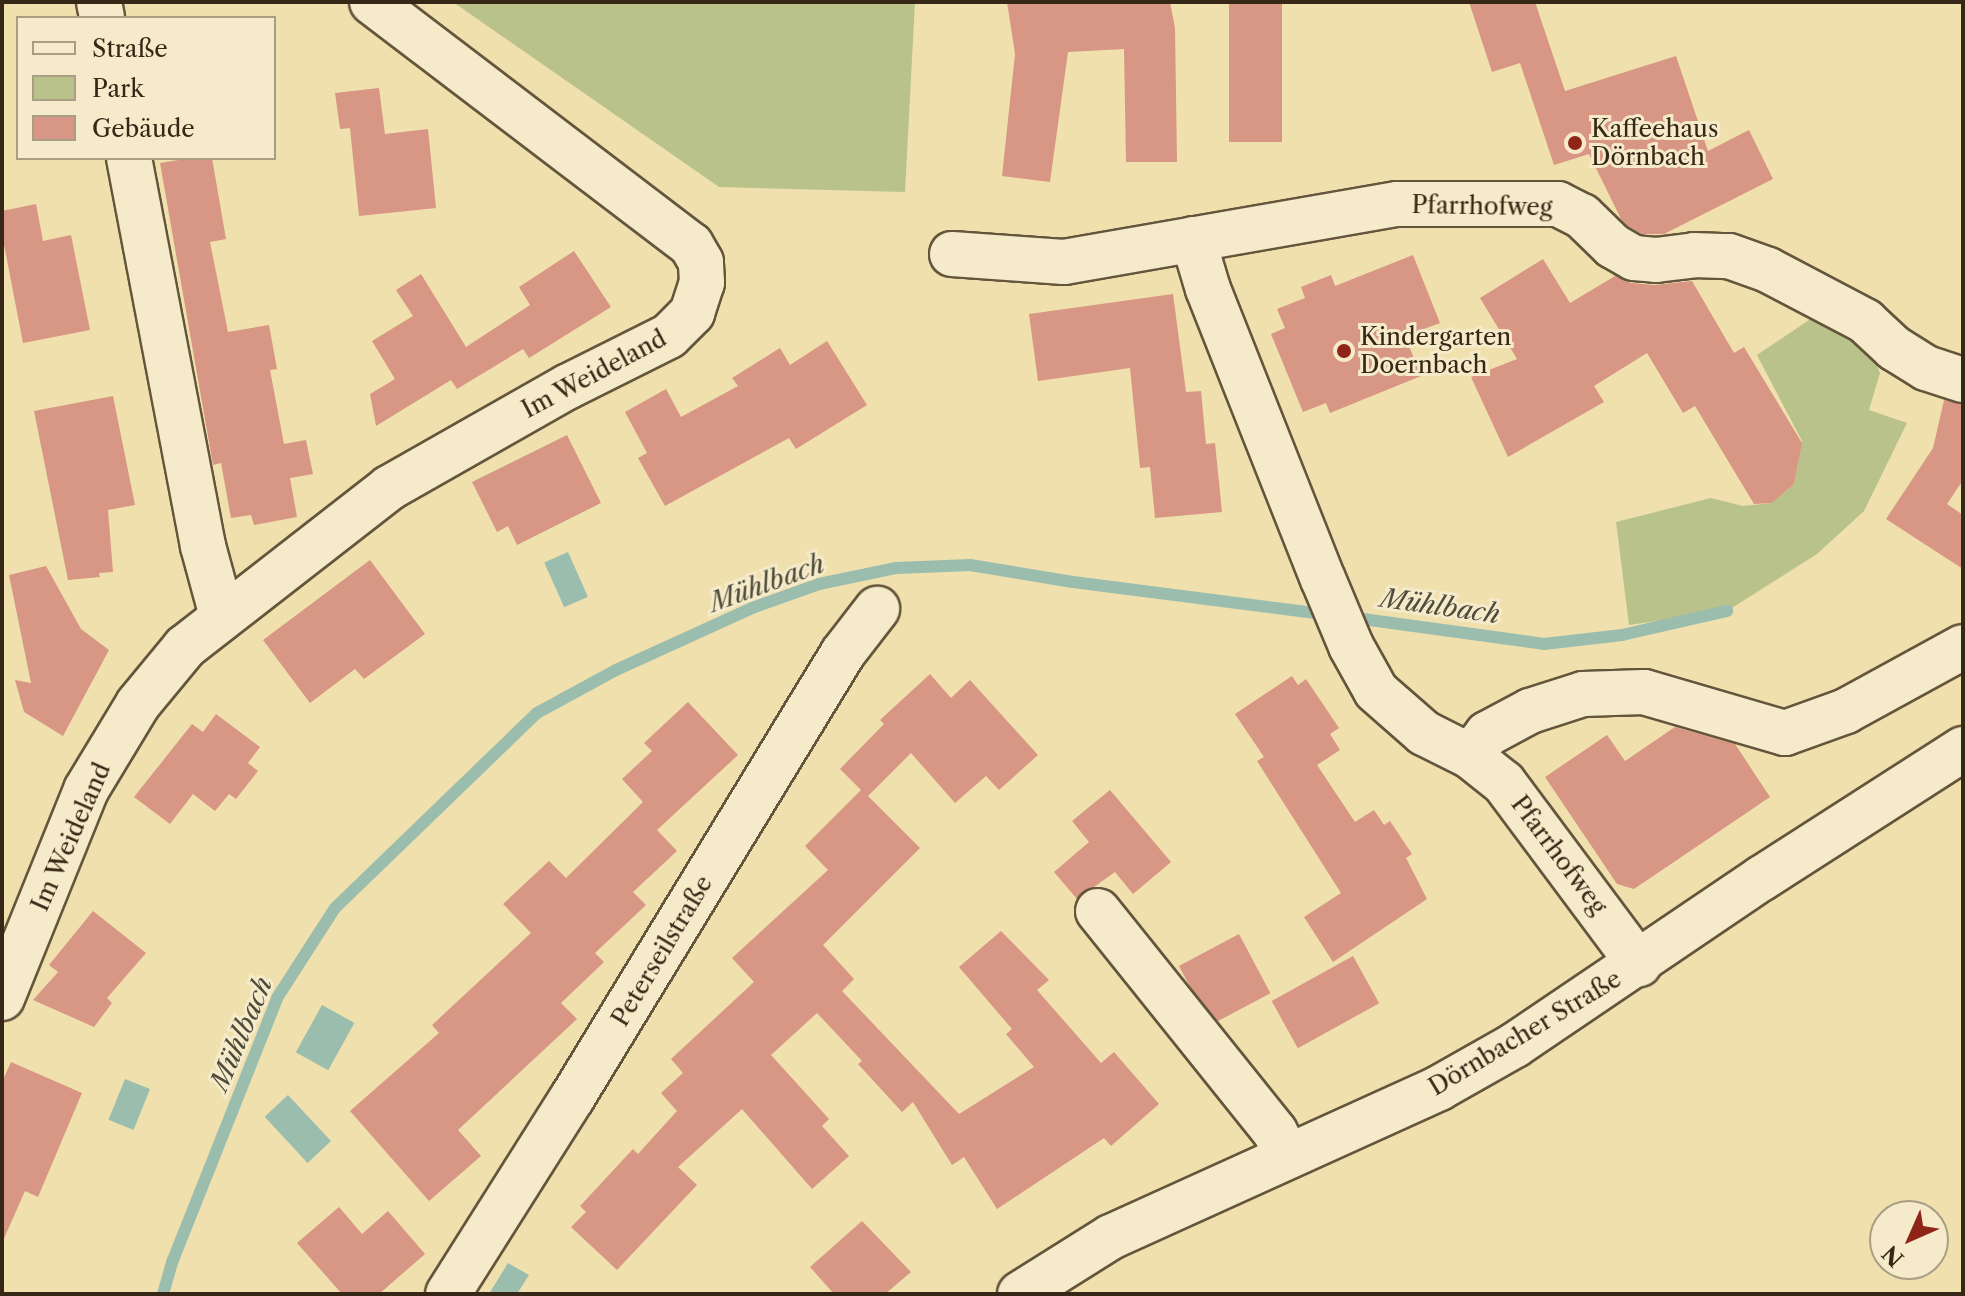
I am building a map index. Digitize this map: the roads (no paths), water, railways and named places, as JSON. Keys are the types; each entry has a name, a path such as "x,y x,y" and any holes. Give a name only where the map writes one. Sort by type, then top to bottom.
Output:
{"street":[{"name":"Im Weideland","path":"2,998 86,790 138,704 185,647 389,488 554,394 669,336 692,313 702,283 701,262 691,245 372,2"},
{"path":"129,160 203,546 222,616"},
{"name":"Pfarrhofweg","path":"952,254 1064,262 1397,204 1558,204 1582,216 1613,246 1634,258 1656,260 1694,255 1729,256 1768,270 1865,321 1894,348 1926,368 1963,380"},
{"name":"Pfarrhofweg","path":"1193,239 1208,289 1323,579 1351,646 1376,691 1404,719 1470,756 1513,794 1639,964"},
{"name":"Peterseilstraße","path":"448,1294 572,1098 843,653 877,609"},
{"path":"1470,756 1487,734 1530,711 1583,694 1644,692 1785,733 1846,711 1963,647"},
{"name":"Dörnbacher Straße","path":"1020,1294 1111,1237 1439,1088 1515,1045 1762,878 1963,749"},
{"path":"1098,911 1275,1132 1288,1156"}],"waterway":[{"name":"Mühlbach","path":"163,1294 173,1260 277,998 335,908 537,713 616,670 752,608 819,584 896,568 970,565 1073,582 1329,615"},
{"name":"Mühlbach","path":"1348,617 1544,644 1622,635 1727,611"}],"place":[{"name":"Kaffeehaus Dörnbach","path":"1575,143"},
{"name":"Kindergarten Doernbach","path":"1344,351"}]}
